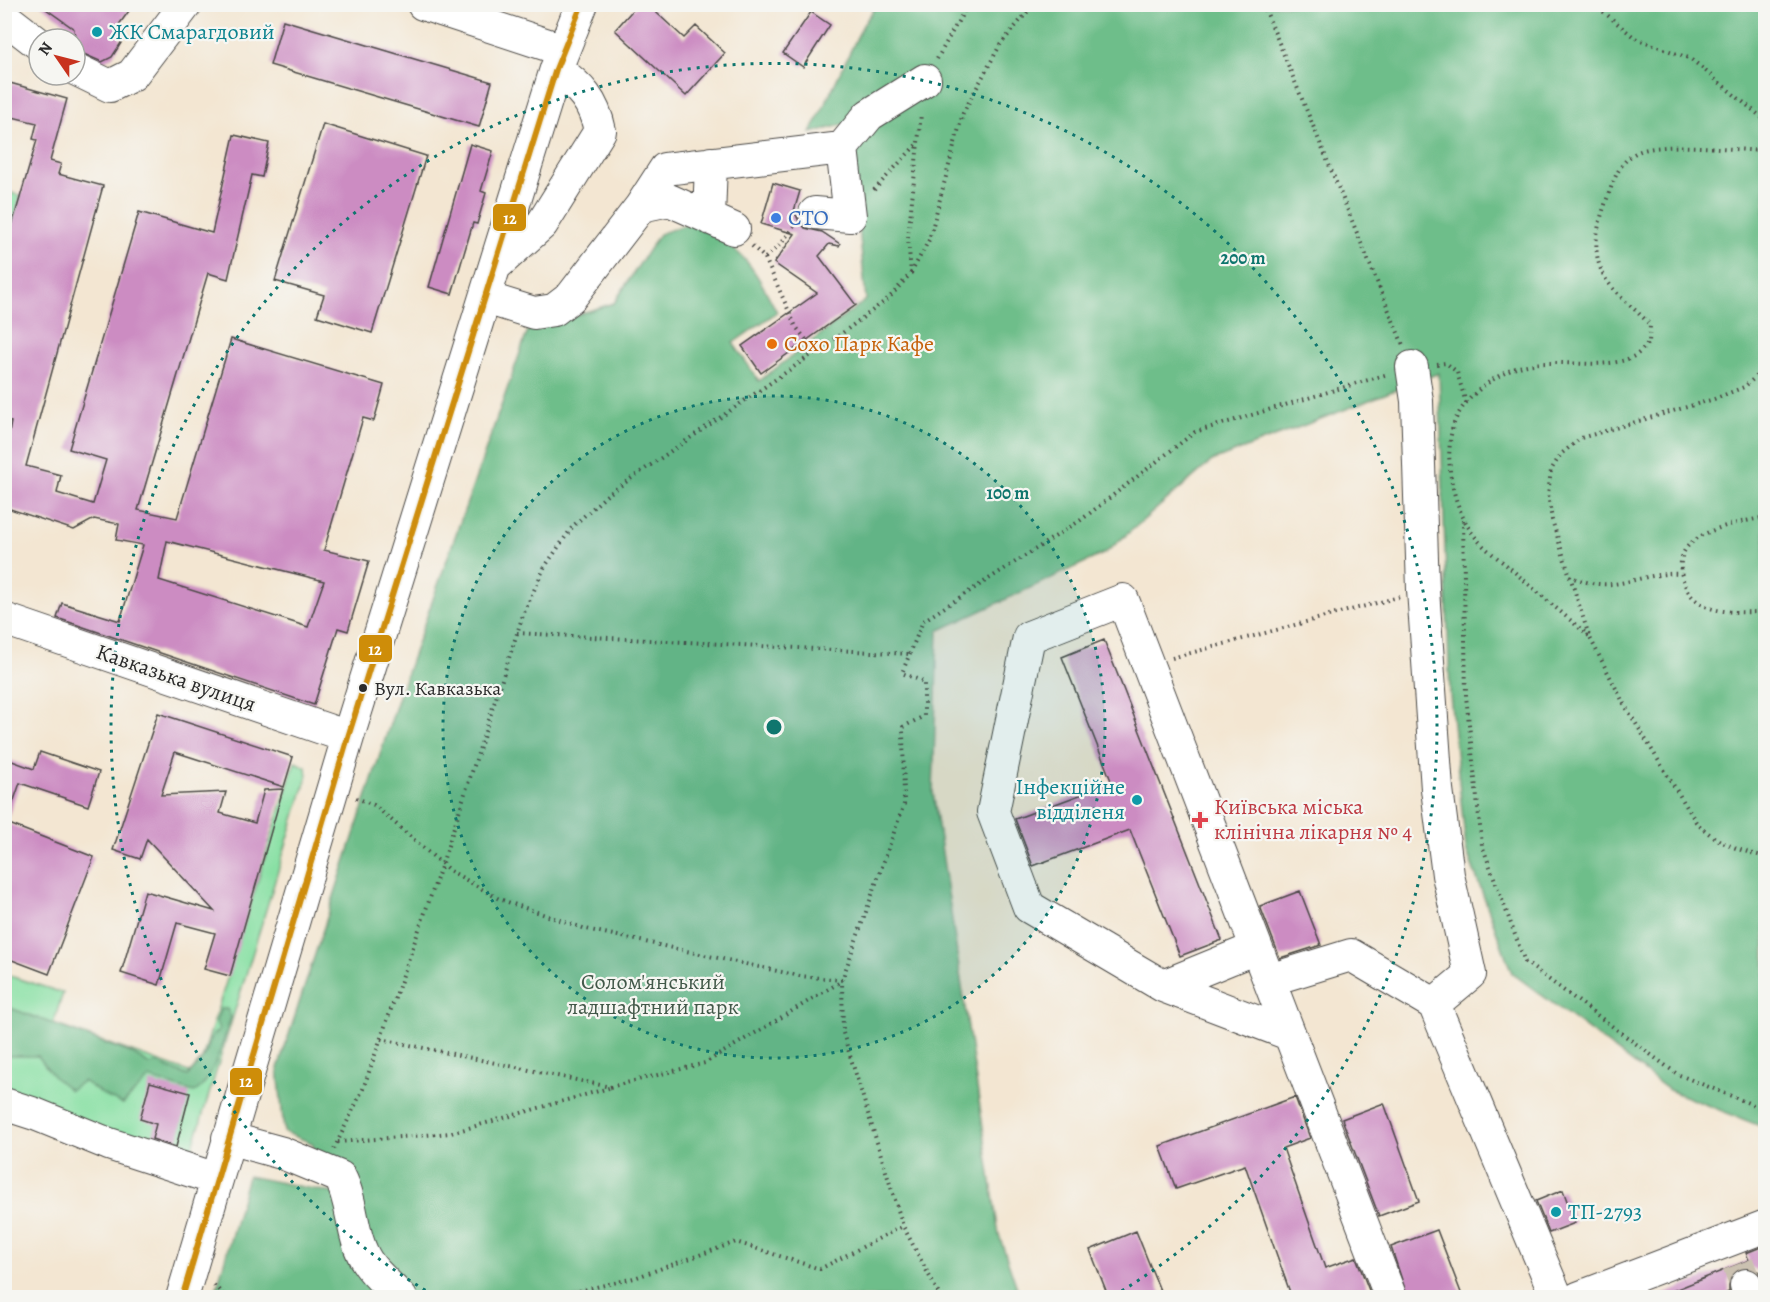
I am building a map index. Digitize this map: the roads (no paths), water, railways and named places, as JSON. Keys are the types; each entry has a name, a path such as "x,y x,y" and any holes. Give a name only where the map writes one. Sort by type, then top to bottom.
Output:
{"street":[{"path":"87,75 110,86 132,75 186,4"},
{"path":"423,4 560,60 596,109 600,130 542,224 494,267"},
{"path":"182,1298 348,736 560,60 582,4"},
{"path":"4,17 27,35"},
{"path":"486,298 534,313 554,310 571,297 641,206 664,169 842,148 869,115 925,80"},
{"path":"815,213 850,216 842,148"},
{"path":"641,206 669,200 722,223 711,163"},
{"path":"1412,367 1418,401 1423,590 1437,789 1448,875 1470,974 1434,1004"},
{"path":"1289,1034 1163,986 1029,907 993,812 1029,637 1123,600 1391,1298"},
{"name":"Кавказька вулиця","path":"4,620 348,736"},
{"path":"1163,986 1256,948"},
{"path":"1269,980 1351,955 1434,1004 1557,1296 1741,1272 1766,1226"},
{"path":"4,1104 151,1160 216,1179"},
{"path":"228,1138 282,1153 340,1177 350,1196 354,1227 367,1263 400,1298"}],"tunnel":[{"path":"1738,1264 1746,1285"}],"place":[{"name":"ЖК Смарагдовий","path":"97,32"},
{"name":"СТО","path":"776,218"},
{"name":"Сохо Парк Кафе","path":"772,344"},
{"name":"Вул. Кавказька","path":"363,688"},
{"name":"Інфекційне відділеня","path":"1137,800"},
{"name":"Київська міська клінічна лікарня № 4","path":"1200,820"},
{"name":"ТП-2793","path":"1556,1212"}],"park label":[{"name":"Солом'янський ладшафтний парк","path":"653,994"}]}
